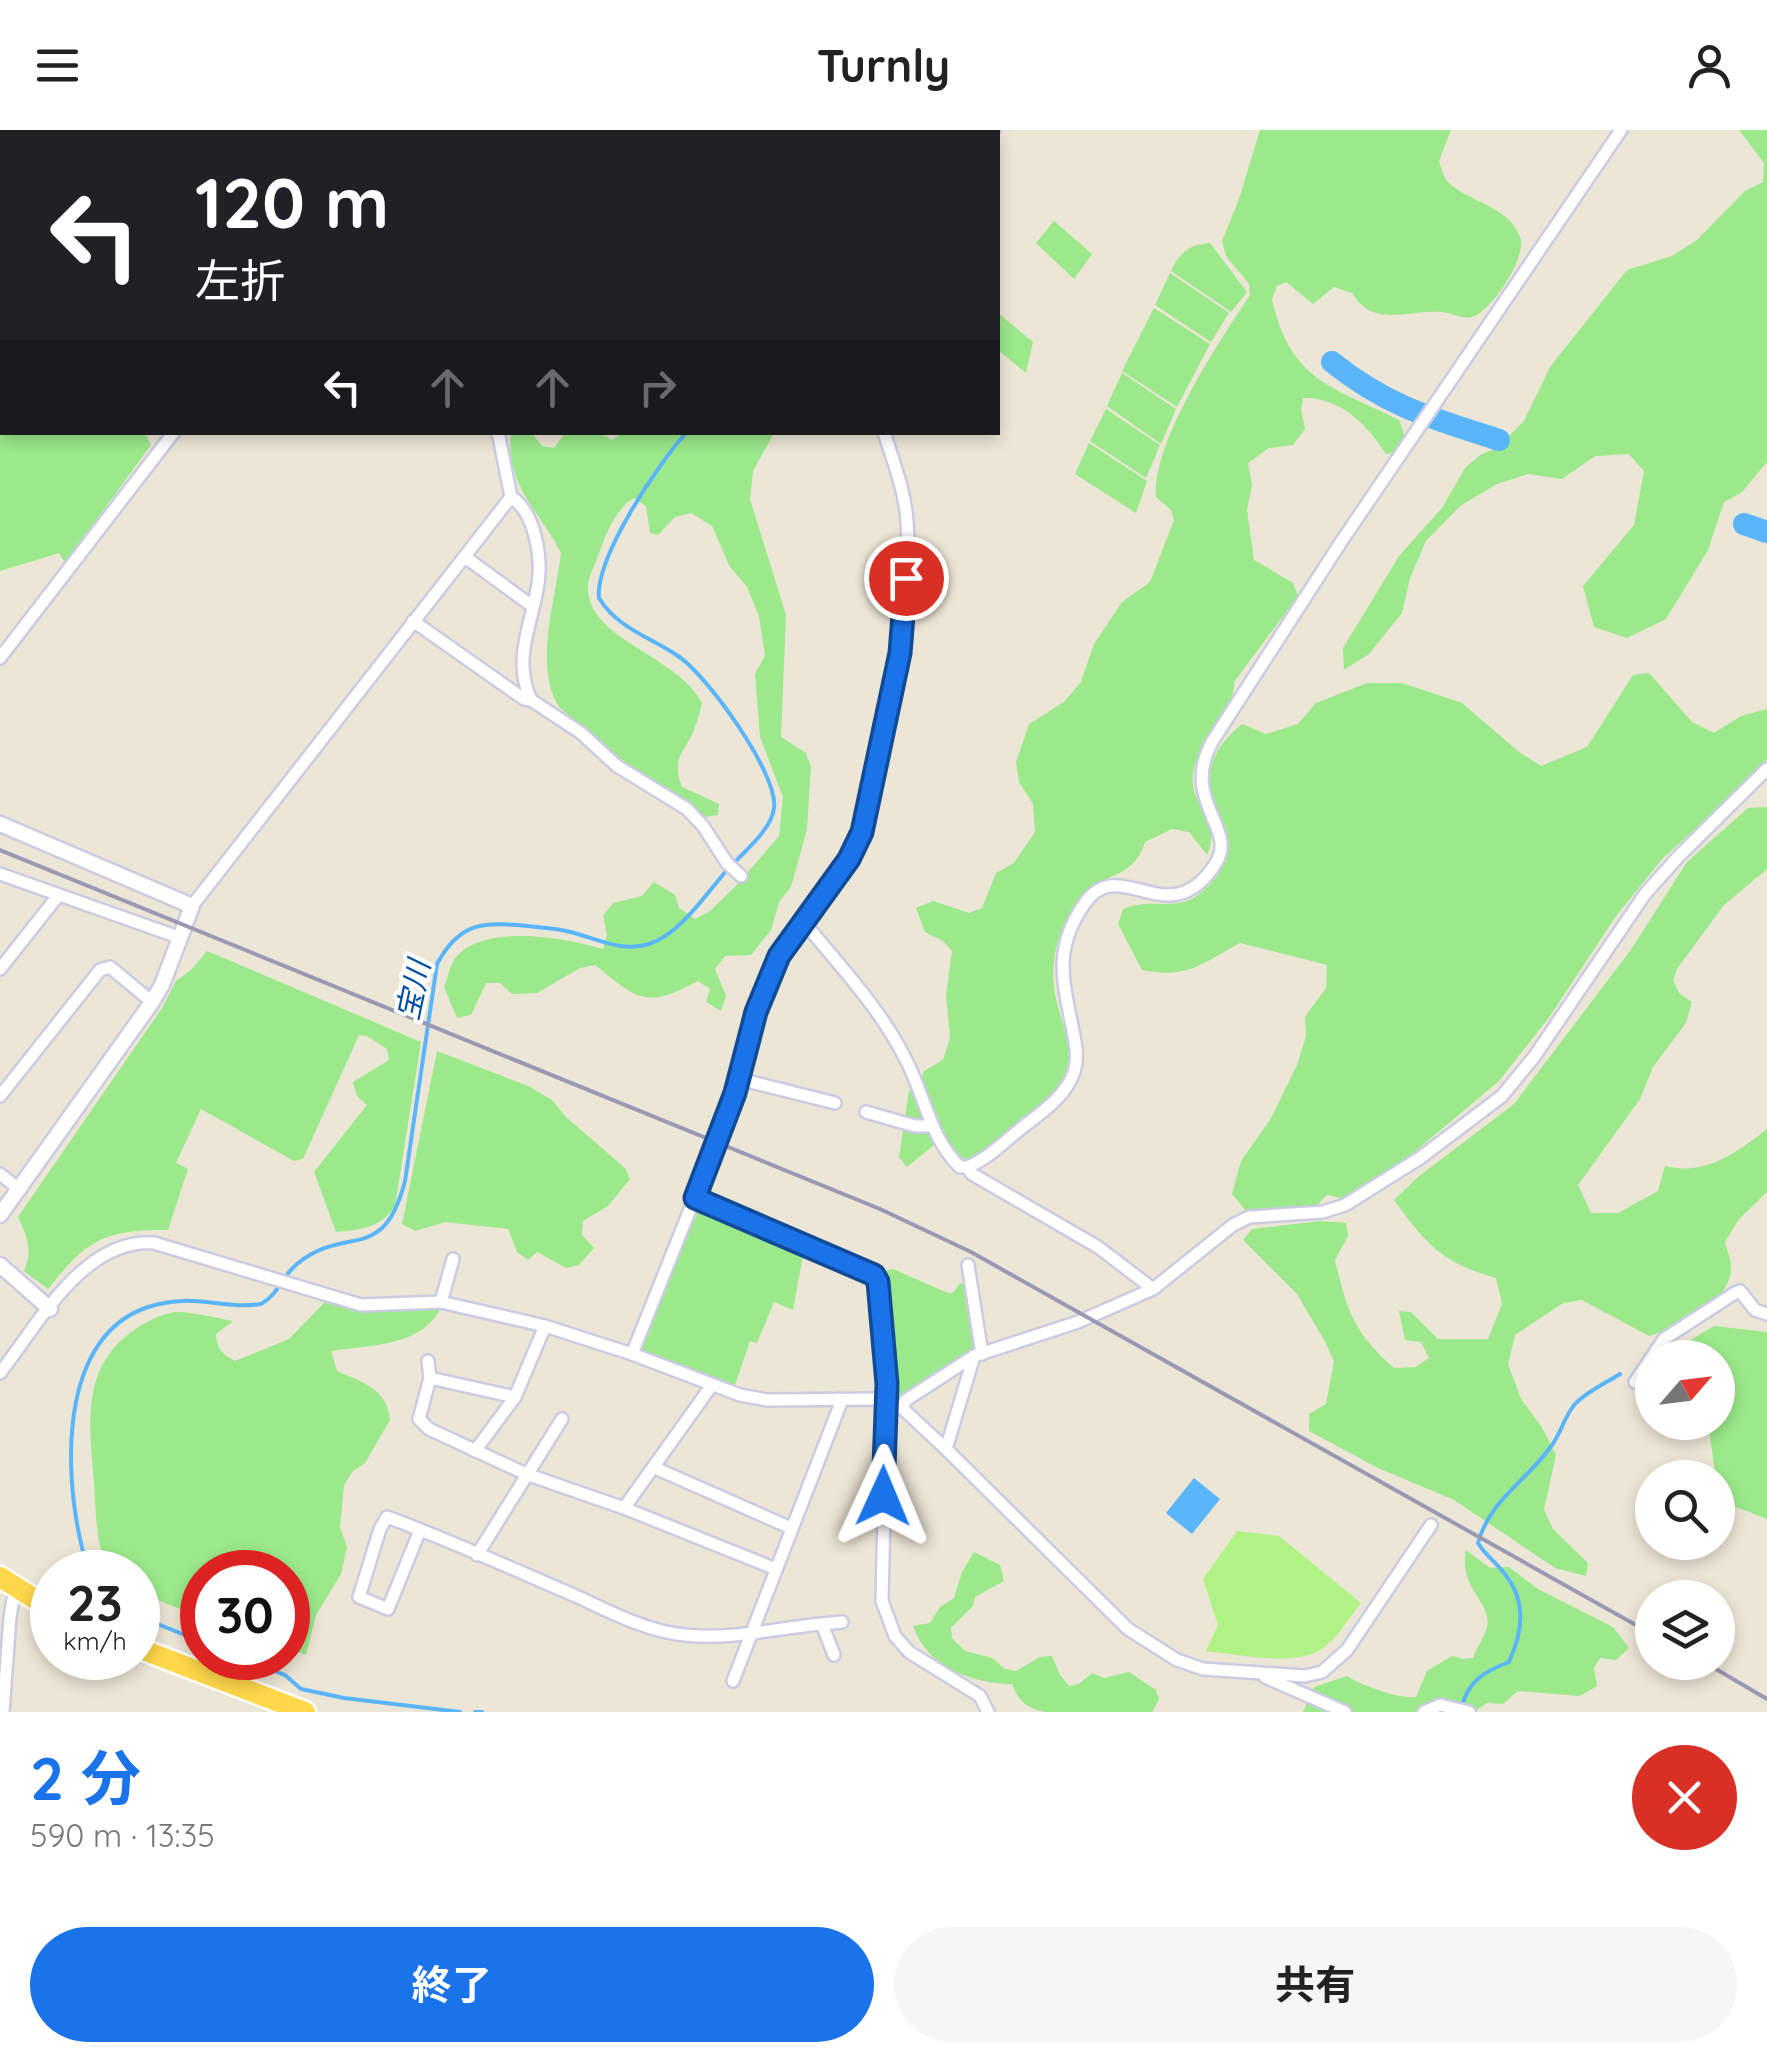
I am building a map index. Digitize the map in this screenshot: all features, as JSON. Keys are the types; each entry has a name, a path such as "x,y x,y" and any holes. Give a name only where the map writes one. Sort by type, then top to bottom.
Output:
{"highway":[{"path":"8,1582 30,1596"},
{"path":"160,1656 304,1712"}],"street":[{"path":"803,921 896,1042 936,1140 960,1167 967,1167 1048,1107 1066,1088 1077,1050 1062,975 1062,952 1071,926 1094,891 1112,883 1167,897 1182,894 1196,886 1216,862 1221,838 1200,780 1206,753 1277,640 1622,130"},
{"path":"0,658 172,435"},
{"path":"0,1215 152,1002 192,906 511,497 499,435"},
{"path":"632,1354 722,1132 767,982 779,956 849,859 862,832 900,653 907,520 885,435"},
{"path":"511,497 530,519 535,536 538,584 522,657 530,700"},
{"path":"465,557 532,606"},
{"path":"414,621 524,699 581,733 617,766 687,809 740,876"},
{"path":"902,1408 906,1400 978,1355 1078,1322 1154,1289 1233,1225 1249,1217 1323,1212 1345,1205 1420,1158 1502,1096 1534,1057 1645,894 1767,769"},
{"path":"0,824 192,906"},
{"path":"0,874 181,938"},
{"path":"0,970 58,896"},
{"path":"0,1096 100,970 110,967 152,1002"},
{"path":"739,1079 835,1104"},
{"path":"866,1112 915,1126 933,1126"},
{"path":"967,1167 972,1174 1098,1247 1154,1289"},
{"path":"0,1174 20,1190"},
{"path":"695,1198 874,1275 878,1282 886,1402 881,1576 888,1622 908,1652 980,1696 988,1712"},
{"path":"0,1373 90,1263 118,1246 134,1242 154,1243 360,1305 441,1302 545,1326 712,1385 767,1400 840,1398 886,1402 902,1408 946,1449 1128,1630 1188,1665 1220,1672 1313,1676 1338,1661 1432,1524"},
{"path":"441,1302 453,1258"},
{"path":"946,1449 978,1355 968,1265"},
{"path":"0,1266 50,1310"},
{"path":"1663,1340 1740,1291 1754,1310 1767,1314"},
{"path":"476,1450 515,1397 545,1326"},
{"path":"428,1361 430,1378 419,1419 429,1429 526,1474 624,1508 776,1569"},
{"path":"430,1378 515,1397"},
{"path":"624,1508 712,1385"},
{"path":"733,1680 754,1634 840,1398"},
{"path":"477,1555 562,1419"},
{"path":"654,1468 791,1528"},
{"path":"420,1530 388,1609 359,1597 380,1529 388,1518 420,1530 671,1633 754,1634 842,1622"},
{"path":"3,1712 10,1616 8,1582"},
{"path":"822,1624 834,1654"},
{"path":"1262,1674 1346,1712"},
{"path":"1424,1712 1440,1706 1468,1711"}],"green space":[{"path":"1260,130 1451,130 1439,161 1445,177 1457,189 1507,218 1520,237 1519,257 1498,294 1472,317 1442,312 1381,314 1370,311 1352,293 1334,287 1313,304 1286,282 1277,286 1272,299 1290,348 1317,378 1399,420 1404,434 1399,451 1386,454 1361,423 1341,408 1303,398 1305,429 1293,445 1269,448 1248,463 1252,485 1247,510 1254,560 1293,583 1298,596 1234,682 1229,706 1196,762 1193,786 1211,832 1207,855 1189,832 1172,829 1145,842 1127,869 1093,886 1078,900 1061,933 1053,967 1068,1048 1062,1081 1033,1110 969,1160 948,1148 941,1138 921,1078 924,1071 943,1060 950,1038 946,996 952,951 925,932 916,908 933,901 969,913 982,908 996,873 1014,863 1035,832 1033,804 1019,782 1016,762 1029,724 1064,702 1081,682 1094,644 1122,602 1150,582 1174,520 1171,510 1156,497 1165,449 1190,393 1250,295 1249,284 1226,256 1222,241"},
{"path":"1739,130 1767,130 1767,462 1741,493 1724,502 1708,550 1666,619 1627,638 1594,627 1583,586 1634,525 1644,471 1629,454 1595,456 1562,479 1528,474 1497,484 1460,506 1426,541 1410,578 1402,613 1369,654 1344,670 1343,648 1399,556 1442,508 1465,468 1480,455 1497,448 1524,421 1550,367 1627,270 1672,256 1697,240 1745,191 1763,182 1764,163"},
{"path":"1054,221 1092,254 1074,279 1036,243"},
{"path":"1210,243 1247,292 1231,312 1171,271 1186,251"},
{"path":"1170,273 1229,313 1211,342 1155,305"},
{"path":"1154,308 1210,344 1177,407 1122,371"},
{"path":"1000,315 1033,342 1026,373 1000,352"},
{"path":"1122,373 1176,409 1161,444 1107,406"},
{"path":"1106,409 1160,445 1146,478 1090,441"},
{"path":"0,435 146,435 151,445 65,563 59,553 0,571"},
{"path":"511,435 534,435 542,446 554,448 564,435 603,435 612,440 619,435 773,435 753,471 750,499 786,615 781,737 806,753 811,767 807,829 791,887 779,902 771,930 751,955 725,956 715,969 726,996 721,1011 706,1002 710,989 698,981 666,995 643,997 595,965 580,968 537,993 512,994 500,983 486,983 471,1015 457,1018 444,987 454,960 469,946 526,936 603,949 607,935 603,916 613,903 642,896 654,882 675,895 679,908 695,919 710,911 736,886 779,836 783,797 760,737 755,674 765,656 759,616 747,587 730,567 712,526 691,513 675,517 658,535 650,533 646,506 634,498 612,524 588,586 591,605 601,620 673,672 702,703 678,761 679,777 682,787 719,804 718,815 705,817 677,794 641,775 559,707 551,690 547,652 561,553 518,482"},
{"path":"1089,443 1147,481 1136,513 1075,474"},
{"path":"1649,673 1692,722 1714,733 1741,716 1767,709 1767,759 1741,788 1663,858 1616,916 1550,1016 1499,1081 1399,1165 1341,1198 1327,1195 1316,1206 1247,1212 1232,1194 1241,1161 1270,1120 1297,1065 1306,1036 1305,1017 1326,988 1327,965 1240,943 1183,971 1142,970 1118,924 1123,909 1189,900 1219,873 1226,853 1211,793 1210,772 1219,749 1242,724 1266,734 1298,724 1316,703 1367,683 1402,683 1462,703 1541,766 1587,747 1633,675"},
{"path":"1767,807 1767,869 1724,905 1677,969 1673,980 1679,993 1692,1002 1686,1023 1653,1067 1640,1099 1578,1185 1591,1213 1618,1213 1658,1191 1665,1166 1707,1165 1732,1154 1767,1129 1767,1192 1739,1219 1725,1242 1731,1263 1729,1279 1723,1291 1701,1311 1649,1336 1582,1300 1563,1303 1515,1335 1508,1364 1521,1399 1556,1455 1544,1510 1553,1529 1588,1563 1586,1576 1555,1568 1454,1500 1376,1467 1309,1431 1309,1414 1326,1404 1334,1361 1297,1294 1243,1240 1252,1229 1320,1221 1346,1223 1348,1236 1335,1260 1344,1293 1361,1332 1394,1368 1416,1367 1429,1358 1421,1342 1405,1340 1399,1311 1411,1312 1438,1339 1488,1339 1502,1304 1496,1278 1462,1266 1437,1250 1394,1200 1514,1104 1630,951 1687,862 1748,808"},
{"path":"207,951 421,1042 395,1206 377,1223 336,1232 314,1172 367,1105 357,1096 353,1082 389,1060 387,1049 359,1035 303,1159 294,1161 201,1109 176,1163 188,1169 168,1230 127,1232 99,1241 74,1259 48,1289 24,1271 28,1243 18,1217 162,1008 176,981"},
{"path":"437,1051 528,1086 552,1100 625,1168 630,1179 608,1206 583,1221 582,1235 594,1248 579,1265 566,1268 537,1252 528,1260 517,1252 508,1229 445,1222 415,1231 402,1224"},
{"path":"913,1088 934,1145 907,1167 899,1157 909,1091"},
{"path":"701,1205 804,1250 793,1310 774,1302 757,1343 750,1341 735,1385 638,1350"},
{"path":"893,1269 948,1293 953,1293 960,1283 965,1285 976,1347 901,1401 892,1399 884,1277 887,1270"},
{"path":"327,1300 367,1308 434,1305 440,1309 420,1331 407,1337 331,1351 337,1371 379,1394 390,1420 365,1463 353,1471 344,1485 340,1527 347,1547 341,1574 316,1615 310,1639 310,1550 180,1550 180,1609 160,1601 160,1550 101,1550 97,1528 92,1397 106,1360 119,1343 152,1319 180,1312 233,1321 216,1334 221,1350 235,1361 289,1339"},
{"path":"1714,1326 1767,1332 1767,1519 1735,1507 1735,1460 1713,1460 1710,1440 1735,1440 1735,1340 1691,1340"},
{"path":"1237,1531 1279,1536 1361,1603 1324,1647 1293,1658 1206,1651 1218,1625 1203,1579"},
{"path":"1466,1550 1490,1568 1509,1567 1538,1589 1613,1627 1629,1648 1616,1660 1600,1658 1594,1668 1597,1686 1580,1696 1518,1691 1503,1704 1487,1703 1474,1712 1303,1712 1314,1687 1347,1676 1381,1691 1416,1697 1427,1671 1452,1656 1473,1658 1486,1631 1487,1619 1467,1575"},
{"path":"974,1552 1000,1565 1004,1581 975,1597 973,1606 951,1628 952,1638 965,1651 992,1658 1005,1669 1016,1671 1040,1657 1052,1656 1069,1686 1079,1684 1092,1673 1104,1678 1129,1672 1156,1690 1159,1699 1152,1712 1044,1712 1024,1702 1012,1684 967,1676 940,1663 920,1641 913,1626 930,1623 940,1607 954,1598 962,1572"}],"water":[{"path":"1194,1478 1220,1499 1192,1534 1166,1513"}],"waterway":[{"path":"1332,362 1392,401 1499,440"},
{"name":"宝川","path":"685,435 631,511 607,559 599,598 625,625 691,667 739,727 765,773 772,793 772,816 734,863"},
{"path":"1744,524 1767,532"},
{"name":"宝川","path":"83,1550 74,1503 73,1423 80,1385 94,1351 117,1324 148,1307 179,1301 261,1304 297,1264 315,1252 362,1239 386,1224 405,1181 437,964 455,939 475,927 498,924 561,930 628,947 649,944 682,923 727,870"},
{"path":"1461,1709 1478,1679 1509,1662 1520,1628 1516,1594 1478,1543 1484,1528 1500,1502 1552,1445 1575,1404 1620,1374"},
{"name":"宝川","path":"160,1625 180,1633"},
{"name":"宝川","path":"291,1680 301,1689 344,1698 460,1712"},
{"name":"宝川","path":"475,1712 482,1712"}],"railway":[{"path":"0,850 880,1209 971,1252 1635,1624"},
{"path":"1735,1680 1767,1699"}],"route":[{"path":"883,1496 887,1384 878,1282 874,1275 695,1198 735,1093 767,982 791,936 849,859 862,832 900,653 906,578"}]}
